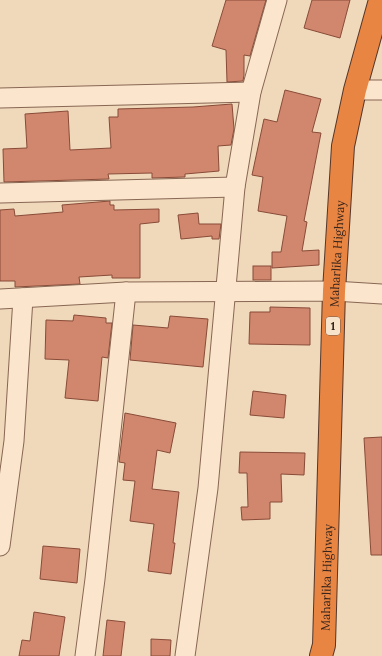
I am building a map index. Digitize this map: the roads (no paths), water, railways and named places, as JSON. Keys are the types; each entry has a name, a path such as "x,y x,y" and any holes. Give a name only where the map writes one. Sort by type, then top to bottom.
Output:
{"highway":[{"name":"Maharlika Highway","path":"321,656 324,645 328,536 334,291 343,146 355,90 376,36 380,0"}],"street":[{"path":"185,656 208,488 235,187 250,92 277,0"},
{"path":"355,90 382,90"},
{"path":"0,98 250,92"},
{"path":"0,193 235,187"},
{"path":"0,299 126,292 334,291 382,294"},
{"path":"85,656 96,571 126,292"},
{"path":"0,546 14,441 23,298"}]}
